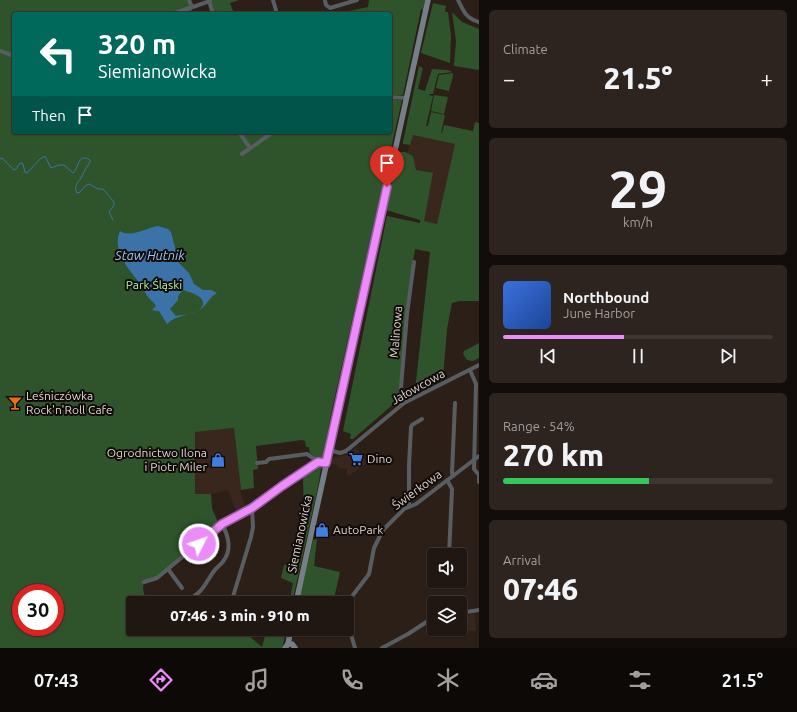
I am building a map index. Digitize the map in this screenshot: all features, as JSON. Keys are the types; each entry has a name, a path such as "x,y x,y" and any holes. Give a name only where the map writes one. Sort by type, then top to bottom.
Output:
{"street":[{"path":"190,0 192,7"},
{"path":"274,0 277,12"},
{"path":"325,0 326,5 330,8 357,0"},
{"name":"Siemianowicka","path":"298,596 428,0"},
{"path":"458,0 462,10 468,17 479,22"},
{"path":"178,12 210,1 213,12"},
{"path":"0,51 12,55"},
{"path":"392,97 407,98"},
{"path":"240,134 250,148"},
{"path":"242,154 270,134"},
{"name":"Malinowa","path":"404,403 401,398 401,387 407,314 414,262"},
{"name":"Jałowcowa","path":"329,450 339,453 346,451 404,403 479,365"},
{"path":"470,370 476,384 474,469 479,476 479,482"},
{"path":"453,476 452,451 454,403"},
{"path":"409,506 409,465 412,425 422,419"},
{"path":"257,463 266,462 269,459 307,454 318,462 326,463"},
{"name":"Świerkowa","path":"355,648 348,618 350,600 369,574 374,548 383,530 409,506 416,504 479,456"},
{"path":"144,582 157,578 222,524 252,508 318,462"},
{"path":"448,480 452,489 449,548"},
{"path":"233,596 249,548 252,530 252,508"},
{"path":"195,596 203,589 225,559 229,542 222,524"},
{"path":"168,569 182,588"},
{"path":"467,611 479,610"},
{"path":"382,648 427,622"},
{"path":"290,646 291,636"},
{"path":"387,645 392,648"}],"shaded area":[{"path":"413,135 455,144 437,224 423,221 433,174 416,170 413,156 407,154"},
{"path":"234,428 241,494 246,509 237,514 228,490 211,494 195,494 195,432"},
{"path":"356,448 367,463 347,477 347,469 338,468 338,465 330,464 331,459 347,455"},
{"path":"474,614 476,630 467,631 467,615"}],"green space":[{"name":"Park Śląski","path":"0,0 188,0 192,12 12,12 12,134 239,134 250,149 273,134 392,134 392,99 402,100 331,414 323,457 318,459 310,453 309,447 306,447 305,441 302,440 256,446 258,469 253,470 254,488 241,490 234,428 195,432 195,494 211,494 212,508 219,525 157,577 144,581 143,589 144,596 126,596 126,636 249,636 262,647 265,636 285,636 282,648 0,648"},
{"path":"211,0 239,0 230,3 233,12 213,12"},
{"path":"369,0 425,0 423,10 421,9 403,95 392,95 392,12 344,12 368,7"},
{"path":"433,3 446,6 445,12 448,12 451,36 450,63 421,53"},
{"path":"452,12 462,22 479,29 479,70 454,66 456,41"},
{"path":"419,66 423,68 418,89 425,91 432,69 448,70 452,72 438,74 433,94 429,94 433,96 426,126 428,126 431,112 445,115 441,133 444,125 473,131 475,122 479,123 479,301 459,301 452,303 447,329 443,378 415,391 430,252 415,249 410,281 398,400 353,439 350,439 351,434 343,431 387,216 420,223 420,220 386,210 399,152 405,152 413,156 416,170 433,173 424,221 437,224 455,144 413,135 410,145 403,144"},
{"path":"453,73 449,91 436,88 439,75"},
{"path":"434,95 448,97 444,114 431,111"},
{"path":"241,134 267,134 249,146"},
{"path":"479,343 479,358 473,361 467,360 463,354 464,351"},
{"path":"318,464 321,468 318,487 294,596 291,596 293,583 281,578 284,565 297,564 304,533 303,473 309,469 311,471 316,468 315,466"},
{"path":"317,539 314,566 340,572 335,596 300,596 313,540"}],"water":[{"name":"Staw Hutnik","path":"158,226 168,229 171,232 179,263 189,273 194,284 203,290 211,290 217,293 200,309 203,305 201,299 194,294 183,290 178,296 178,300 170,309 176,316 189,314 178,317 167,324 159,311 152,310 156,306 147,296 142,286 128,268 120,254 118,239 120,231 124,233 139,232"}],"waterway":[{"path":"0,159 2,158 14,170 20,163 23,164 25,172 27,173 40,159 45,156 51,168 64,165 73,173 81,159 86,158 90,160 77,184 76,191 77,193 80,192 89,184 98,189 103,189 114,202 114,205 109,212 113,220"}],"place":[{"name":"Leśniczówka Rock'n'Roll Cafe","path":"15,403"},
{"name":"Dino","path":"356,459"},
{"name":"Ogrodnictwo Ilona i Piotr Miler","path":"218,460"},
{"name":"AutoPark","path":"322,530"}],"route":[{"path":"199,544 222,524 252,508 318,462 326,463 387,187"}]}
